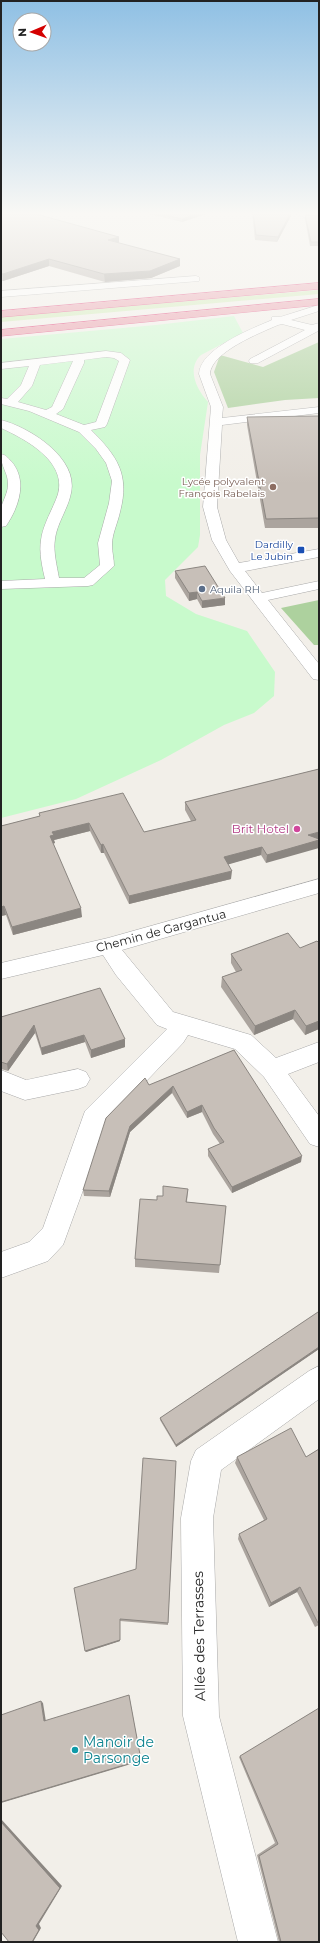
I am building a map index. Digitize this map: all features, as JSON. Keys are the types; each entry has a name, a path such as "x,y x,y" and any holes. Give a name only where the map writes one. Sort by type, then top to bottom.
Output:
{"highway":[{"path":"1,307 49,303"},
{"path":"1,314 121,303"},
{"path":"1,325 246,303"},
{"path":"1,332 312,303"}],"street":[{"path":"319,308 298,313 281,320 256,323 210,359 204,368 206,383 215,398 216,407 210,507 219,540 235,568 319,675"},
{"path":"281,320 316,328"},
{"path":"254,361 316,328"},
{"path":"1,366 106,354 117,355 125,360 101,424 83,429"},
{"path":"46,414 57,409 79,364 78,358"},
{"path":"5,402 19,397 35,370 36,362"},
{"path":"1,585 88,582 107,566 105,543 116,503 118,482 112,463 100,446 83,429 33,409 5,402"},
{"path":"215,422 319,410"},
{"path":"1,424 29,436 55,458 64,476 65,492 48,539 48,560 53,583"},
{"path":"1,458 11,470 15,490 11,504 1,523"},
{"path":"235,568 319,553"},
{"path":"258,598 319,586"},
{"name":"Chemin de Gargantua","path":"1,971 108,946 319,886"},
{"path":"108,946 124,969 165,1019 243,1042 272,1070 319,1136"},
{"path":"1,1265 38,1252 53,1236 84,1152 94,1119 175,1036 182,1024"},
{"path":"272,1070 319,1052"},
{"path":"1,1080 25,1090 78,1079"},
{"name":"Allée des Terrasses","path":"258,1942 201,1716 198,1518 207,1462 319,1381"}],"green space":[{"path":"170,303 220,303 1,322 1,317"},
{"path":"234,316 243,333 201,355 194,367 197,386 208,402 200,455 200,535 198,547 165,580 166,596 196,614 247,631 275,672 274,696 254,713 224,725 161,760 76,799 1,818 1,339 156,325"},
{"path":"319,342 319,398 285,400 228,408 214,372 220,355 263,367"},
{"path":"319,600 319,645 314,645 281,608"}],"building":[{"path":"319,416 319,518 266,519 247,417"},
{"path":"205,566 225,598 202,601 197,592 189,593 175,571"},
{"path":"319,769 319,832 308,835 319,840 267,855 262,847 224,857 232,871 129,896 103,844 101,845 89,823 52,832 54,835 50,836 81,908 12,927 4,906 1,907 1,826 40,816 39,813 123,793 144,832 196,820 185,802"},
{"path":"288,933 300,948 317,941 319,943 319,1021 306,1026 295,1010 255,1026 222,977 242,970 231,954"},
{"path":"100,988 125,1039 91,1050 84,1035 41,1048 34,1025 7,1064 1,1062 1,1017"},
{"path":"234,1050 302,1156 232,1187 208,1149 224,1142 214,1128 202,1105 187,1112 173,1086 130,1126 109,1191 83,1190 106,1118 145,1078 149,1085"},
{"path":"163,1186 188,1189 186,1202 226,1206 220,1265 135,1259 140,1199 157,1200 157,1196 163,1196"},
{"path":"318,1312 319,1347 176,1445 160,1418"},
{"path":"291,1428 306,1457 319,1449 319,1623 300,1587 271,1603 239,1534 267,1519 237,1457"},
{"path":"143,1458 176,1461 168,1623 120,1619 120,1640 85,1651 74,1588 136,1569"},
{"name":"Manoir de Parsonge","path":"129,1695 141,1760 1,1802 1,1715 41,1701 44,1721"},
{"path":"319,1708 319,1942 281,1942 259,1856 278,1844 240,1756"},
{"path":"1,1822 60,1888 36,1926 39,1930 32,1942 9,1942 1,1932"}],"place":[{"name":"Lycée polyvalent François Rabelais","path":"273,487"},
{"name":"Dardilly Le Jubin","path":"301,550"},
{"name":"Aquila RH","path":"202,589"},
{"name":"Brit Hotel","path":"297,829"},
{"name":"Manoir de Parsonge","path":"75,1750"}]}
